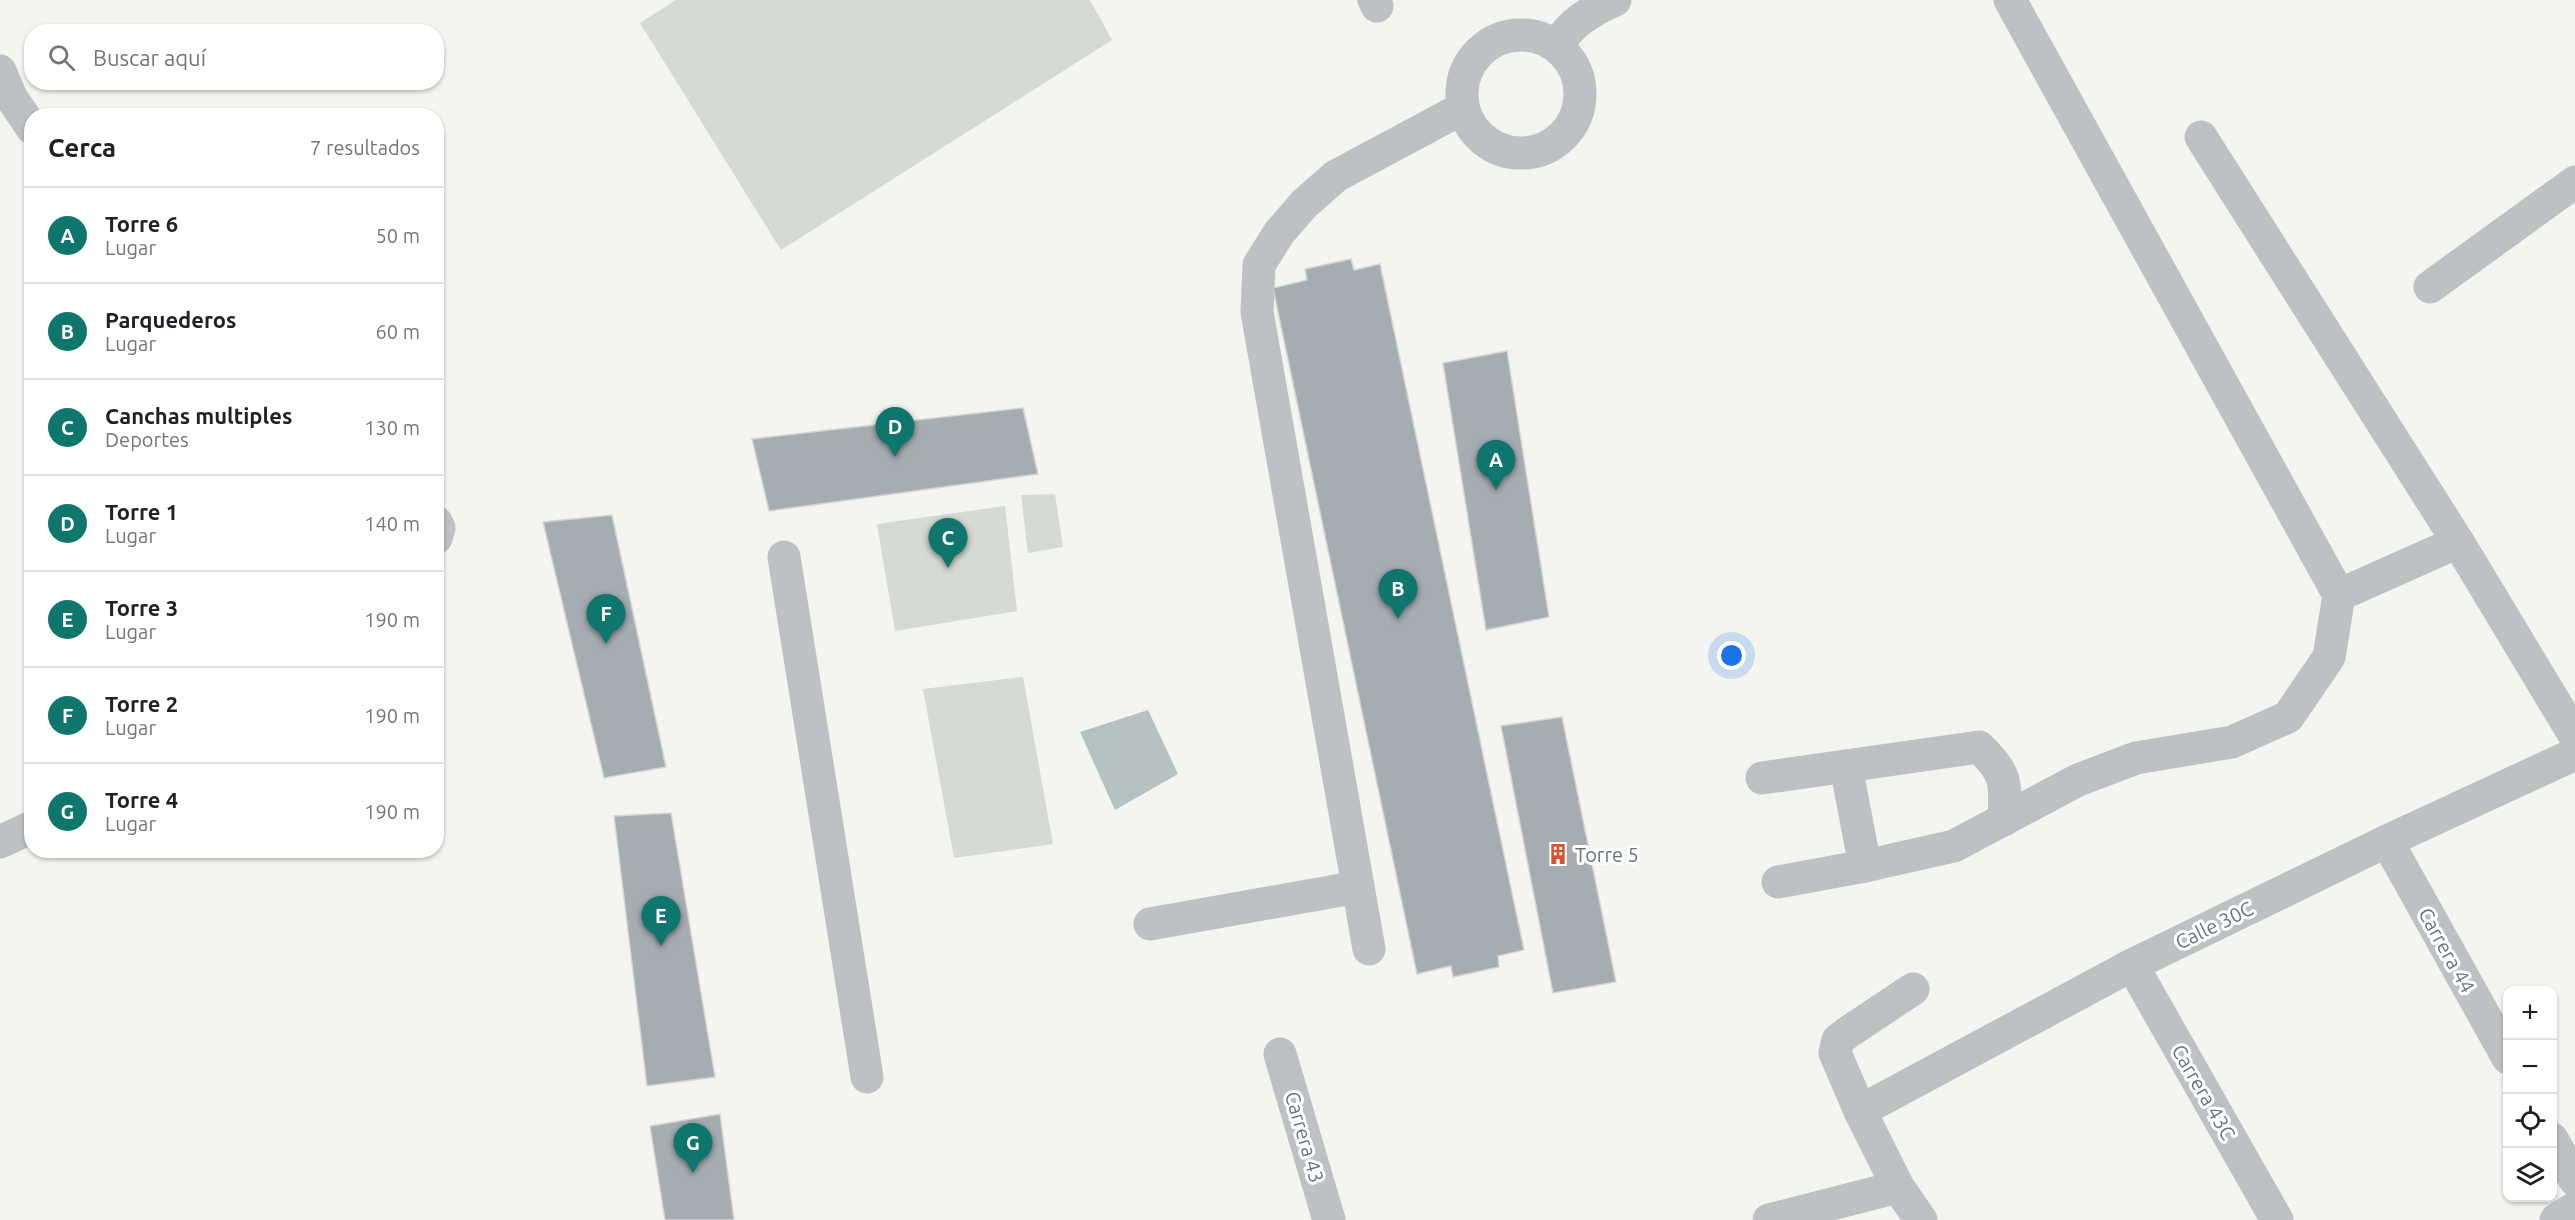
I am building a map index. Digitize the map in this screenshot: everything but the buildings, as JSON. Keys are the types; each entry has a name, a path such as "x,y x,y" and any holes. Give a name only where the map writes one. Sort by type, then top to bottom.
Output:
{"street":[{"path":"1557,46 1562,37 1591,11 1615,0"},
{"path":"1778,882 1954,846 2078,780 2136,758 2232,742 2288,717 2329,657 2339,595 2010,0"},
{"path":"1517,34 1538,37 1557,46 1571,61 1579,80 1580,101 1574,120 1562,137 1545,148 1525,153 1504,151 1486,142 1472,127 1463,108 1462,88 1468,68 1480,51 1497,39 1517,34"},
{"path":"0,71 11,97 24,116"},
{"path":"1369,949 1257,312 1259,265 1286,225 1304,204 1336,176 1463,108"},
{"path":"2201,137 2458,542 2575,736"},
{"path":"2430,287 2575,182"},
{"path":"2339,595 2458,542"},
{"path":"784,557 867,1077"},
{"path":"1762,778 1980,747 1998,764 2006,789 2004,820"},
{"name":"Calle 30C","path":"1860,1111 2132,965 2387,841 2575,754"},
{"path":"1846,766 1865,866"},
{"path":"0,842 24,831"},
{"name":"Carrera 44","path":"2387,841 2503,1049"},
{"path":"1150,924 1358,887"},
{"name":"Carrera 43C","path":"2132,965 2277,1220"},
{"path":"1912,990 1838,1040 1835,1053 1860,1111 1898,1187 1921,1220"},
{"name":"Carrera 43","path":"1280,1054 1329,1220"},
{"path":"2557,1146 2575,1180"},
{"path":"1770,1220 1898,1187"},
{"path":"2556,1220 2575,1208"}],"shaded area":[{"path":"676,0 1090,0 1112,40 781,250 640,23"},
{"path":"1055,494 1063,547 1028,553 1021,495"},
{"path":"1005,506 1017,611 895,631 877,524"},
{"path":"1023,677 1053,844 954,858 923,689"},
{"path":"1148,710 1178,774 1115,810 1080,732"}],"place":[{"name":"Torre 1","path":"895,457"},
{"name":"Torre 6","path":"1496,490"},
{"name":"Canchas multiples","path":"948,568"},
{"name":"Parquederos","path":"1398,619"},
{"name":"Torre 2","path":"606,644"},
{"name":"Torre 5","path":"1558,854"},
{"name":"Torre 3","path":"661,946"},
{"name":"Torre 4","path":"693,1173"}]}
